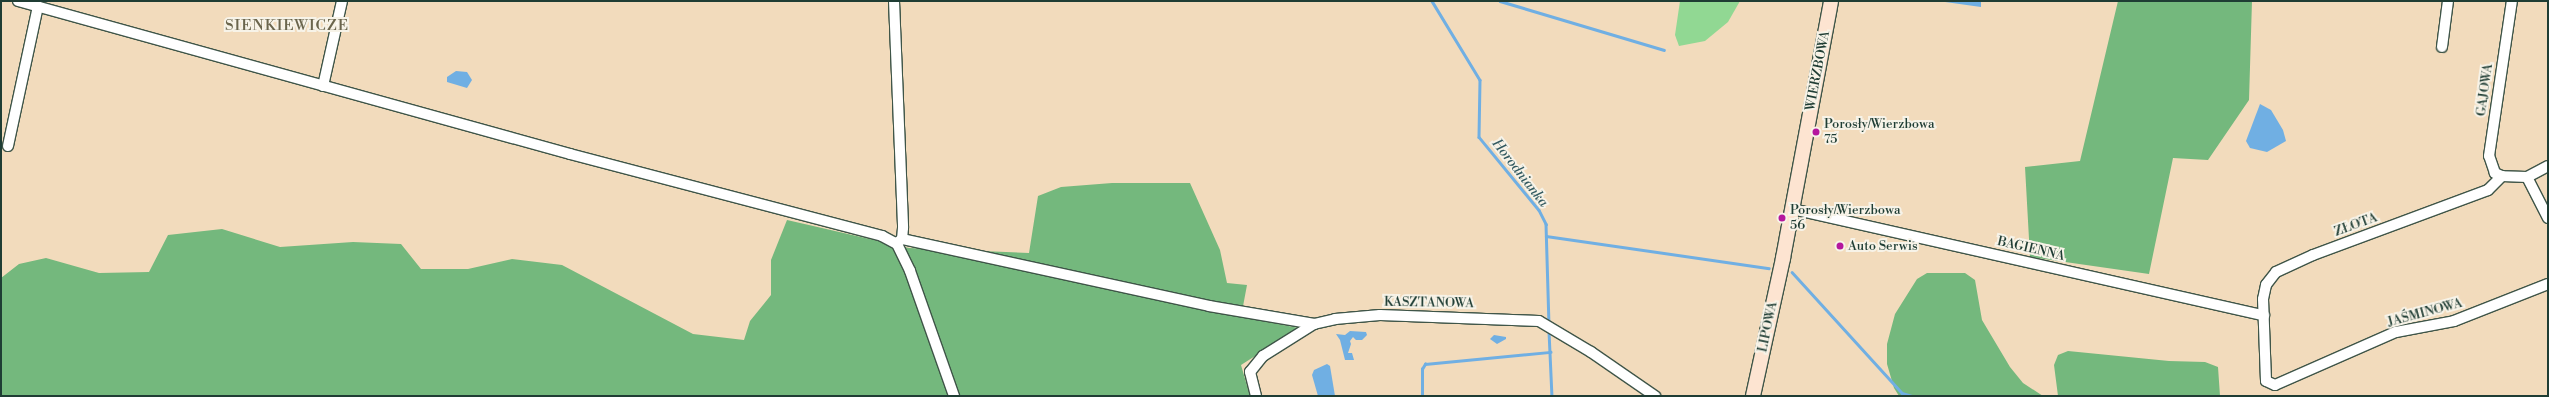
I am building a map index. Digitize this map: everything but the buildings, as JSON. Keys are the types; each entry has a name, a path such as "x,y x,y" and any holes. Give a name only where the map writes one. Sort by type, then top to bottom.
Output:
{"street":[{"path":"18,1 322,86 900,241 1209,306 1314,324"},
{"path":"322,86 342,1"},
{"path":"894,1 902,178 900,241 954,396"},
{"name":"WIERZBOWA","path":"1783,258 1832,1"},
{"path":"2442,47 2448,1"},
{"name":"GAJOWA","path":"2502,176 2496,173 2491,166 2489,156 2512,1"},
{"path":"8,146 38,6"},
{"path":"2502,176 2527,177 2548,166"},
{"name":"ZŁOTA","path":"2266,381 2264,315 2266,285 2276,272 2286,266 2488,190 2502,176"},
{"path":"2527,177 2548,218"},
{"name":"BAGIENNA","path":"1792,209 2264,315"},
{"name":"LIPOWA","path":"1753,396 1783,258"},
{"name":"JAŚMINOWA","path":"2266,381 2275,384 2396,332 2454,320 2548,284"},
{"name":"KASZTANOWA","path":"1314,324 1380,315 1543,322 1655,396"},
{"path":"1256,396 1250,372 1254,365 1314,324"}],"green space":[{"path":"1680,1 1740,1 1728,22 1705,41 1679,46 1675,35"},
{"path":"2118,1 2252,1 2249,100 2208,160 2173,158 2149,274 2030,257 2025,167 2080,161"},
{"path":"1112,183 1190,183 1220,250 1227,283 1247,285 1241,317 1299,328 1241,365 1250,396 1,396 1,278 19,264 46,258 99,273 149,272 168,235 222,229 280,247 353,242 401,244 421,269 468,269 512,259 562,265 693,334 744,340 750,321 771,295 771,260 787,220 909,248 1029,253 1038,196 1061,187"},
{"path":"1927,273 1965,273 1975,280 1982,320 2010,367 2023,383 2043,396 1899,396 1894,388 1887,364 1887,344 1895,314 1917,279"},
{"path":"2068,351 2169,361 2205,362 2218,367 2220,396 2058,396 2054,365 2058,355"}],"water":[{"path":"1938,1 1981,1 1981,7"},
{"path":"456,71 467,72 472,80 467,88 447,82 447,77"},
{"path":"2260,104 2271,110 2283,130 2286,141 2267,152 2250,148 2246,141"},
{"path":"1350,331 1366,332 1367,335 1362,340 1356,340 1353,337 1350,341 1351,344 1348,353 1352,353 1354,360 1345,360 1340,340 1336,334 1345,335"},
{"path":"1494,335 1506,337 1506,339 1497,344 1490,339"},
{"path":"1327,364 1330,366 1335,396 1318,396 1312,375 1314,370"}],"waterway":[{"name":"Horodnianka","path":"1432,1 1480,80 1479,137 1539,210 1546,224 1549,324"},
{"path":"1500,1 1664,50"},
{"path":"1546,236 1769,268"},
{"path":"1792,272 1902,393 1912,396"},
{"name":"Horodnianka","path":"1549,331 1552,396"},
{"path":"1422,396 1422,369 1425,364 1550,352"}],"place":[{"name":"Porosły/Wierzbowa 75","path":"1816,132"},
{"name":"Porosły/Wierzbowa 56","path":"1782,218"},
{"name":"Auto Serwis","path":"1840,246"}],"district":[{"name":"SIENKIEWICZE","path":"287,26"}]}
